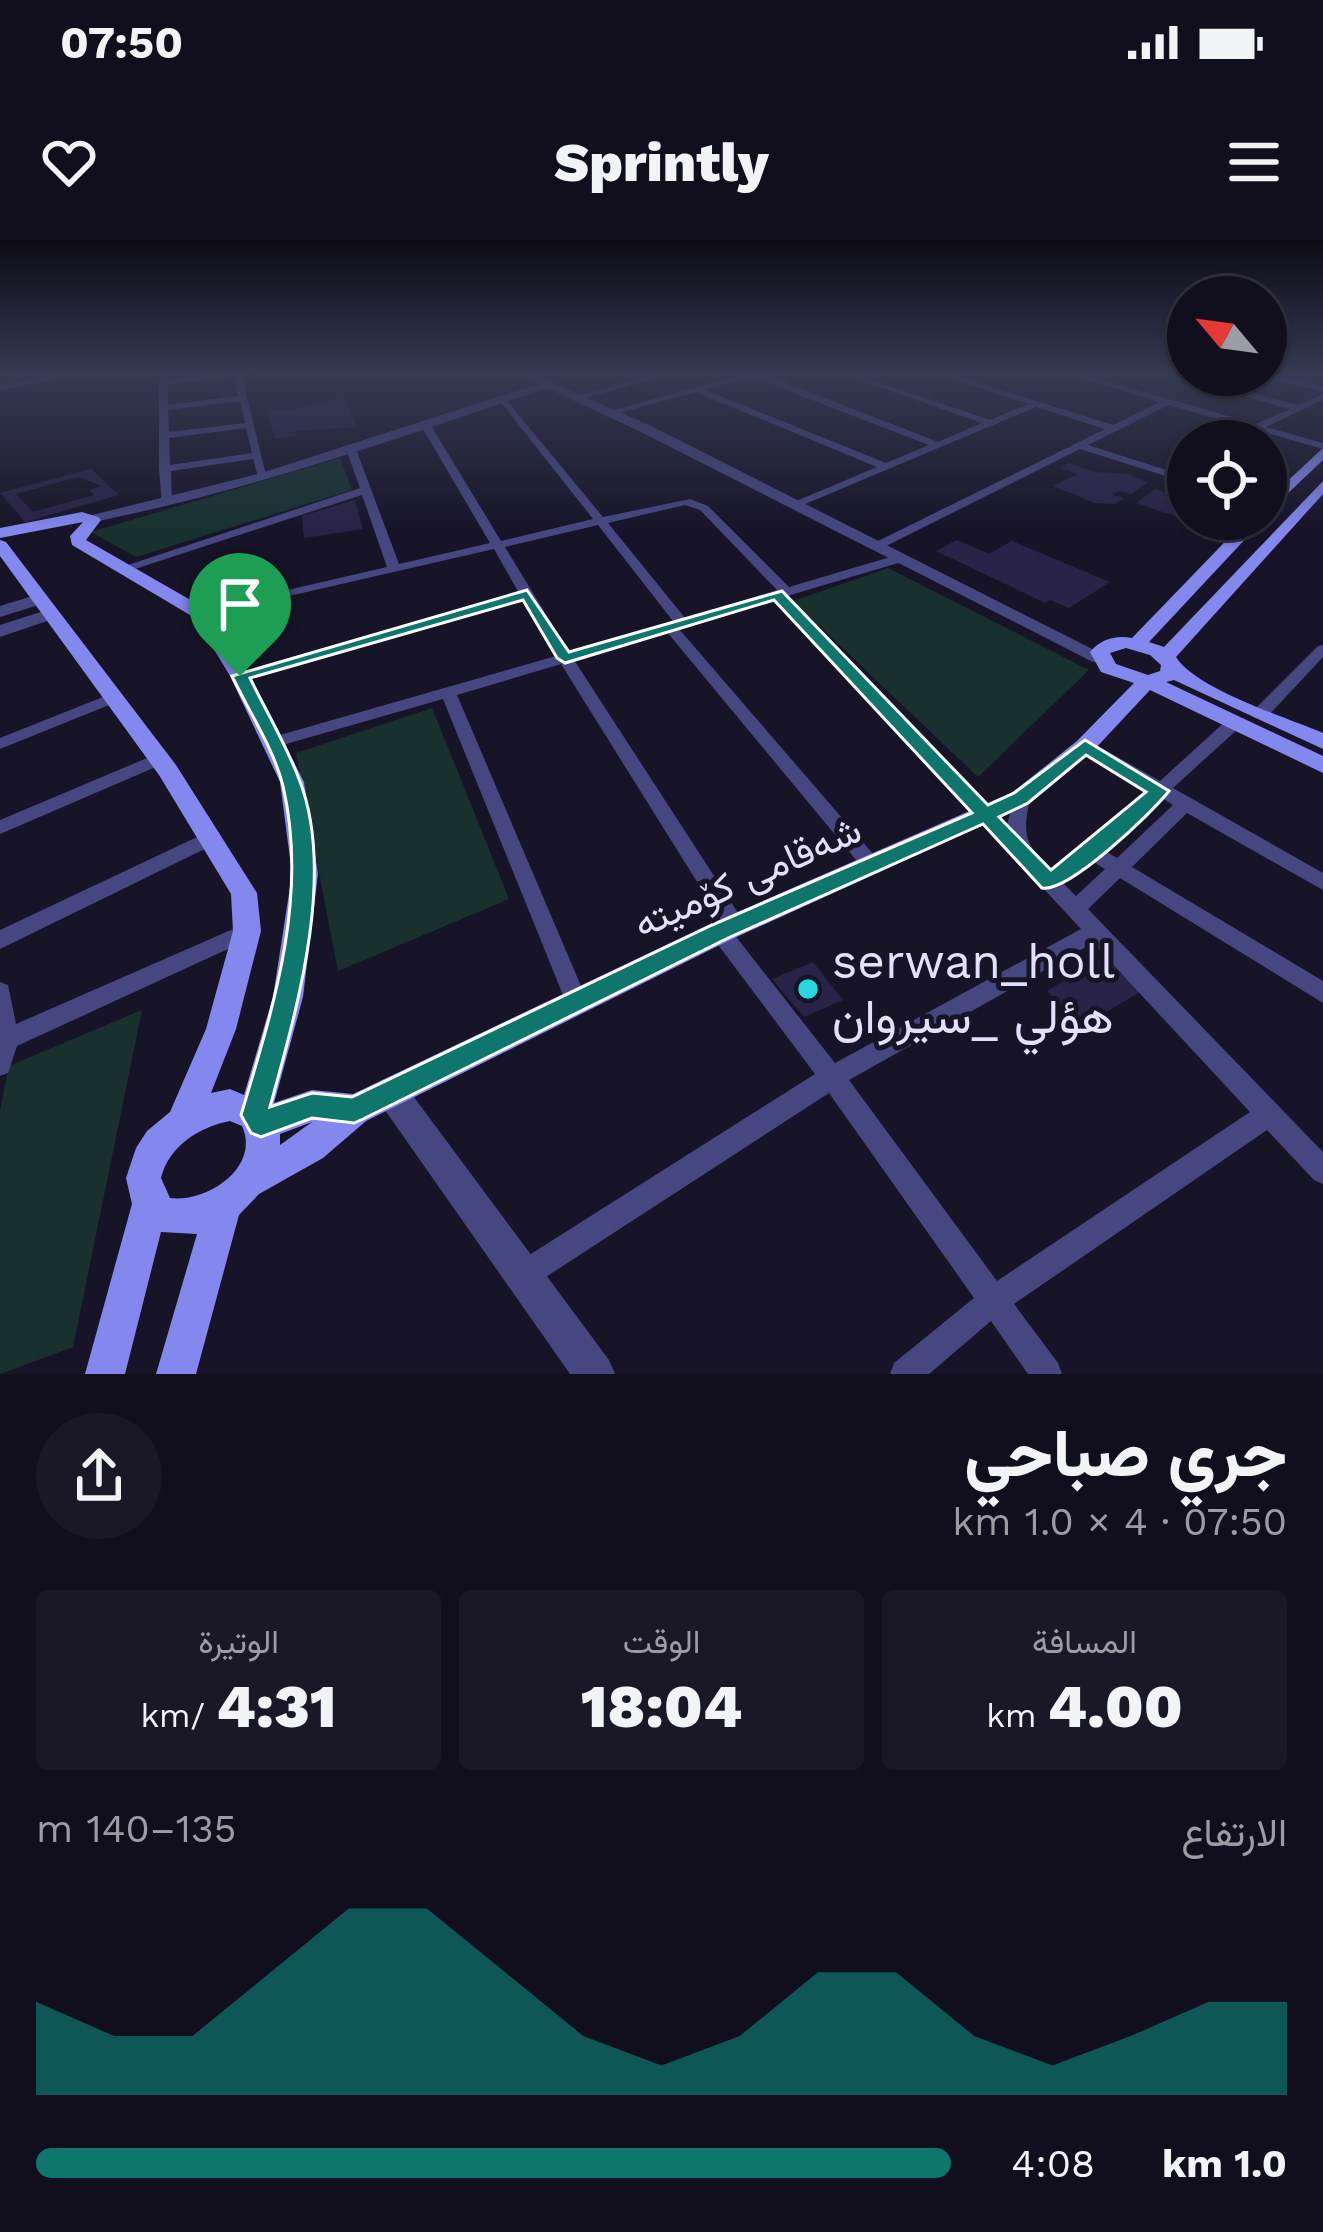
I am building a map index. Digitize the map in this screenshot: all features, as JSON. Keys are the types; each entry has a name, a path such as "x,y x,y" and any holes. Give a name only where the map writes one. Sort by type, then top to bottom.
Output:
{"main road":[{"path":"1287,486 1323,449"},
{"path":"1147,681 1165,679 1169,663 1323,485"},
{"path":"86,524 78,542 202,614 240,676 292,782 305,874 288,998 258,1119 263,1150 237,1193 217,1243 176,1374"},
{"path":"2,544 34,530 86,524"},
{"path":"2,544 86,524"},
{"path":"1235,540 1137,644 1102,652 1116,673 1147,681 1323,766"},
{"path":"2,544 159,759 240,880 247,931 220,1029 183,1120 148,1162 145,1192 150,1205 105,1374"},
{"path":"1137,644 1260,714 1323,742"},
{"name":"شەقامی کۆمیتە","path":"237,1193 311,1146 354,1110 727,928 1021,798 1085,746 1147,681"},
{"path":"183,1120 215,1106 244,1108 258,1119"},
{"name":"شەقامی کۆمیتە","path":"258,1119 312,1106 354,1110"},
{"path":"150,1205 174,1218 190,1218 237,1193"}],"street":[{"path":"164,426 166,503"},
{"path":"164,436 243,426"},
{"path":"250,426 263,477"},
{"path":"86,524 263,477 418,426"},
{"path":"425,426 727,928 1048,1374"},
{"path":"524,426 676,625 873,867"},
{"path":"639,426 1102,652"},
{"path":"785,426 885,467"},
{"path":"890,426 938,445"},
{"path":"798,504 983,426"},
{"path":"1104,426 1114,429"},
{"path":"878,546 1120,426"},
{"path":"1287,437 1323,449"},
{"path":"1078,446 1167,474"},
{"path":"351,448 394,568"},
{"path":"164,469 257,455"},
{"path":"124,568 366,490"},
{"path":"202,614 598,519 686,501 698,503 1323,1172"},
{"path":"272,743 902,558"},
{"path":"240,676 527,595"},
{"path":"0,612 45,607"},
{"path":"0,631 45,607"},
{"path":"1260,714 1320,657"},
{"path":"448,693 576,1000"},
{"path":"0,743 113,698"},
{"path":"1049,882 1091,852 1234,723"},
{"path":"1085,746 1323,882"},
{"path":"0,827 159,759"},
{"path":"1020,851 1016,820 1021,798"},
{"path":"1075,909 1184,805"},
{"path":"0,940 212,837"},
{"path":"1091,852 1323,993"},
{"path":"7,1039 247,931"},
{"path":"525,1274 832,1077 1096,931"},
{"path":"0,992 7,1039 0,1065"},
{"path":"391,1092 595,1374"},
{"path":"905,1374 994,1300 1269,1114"}],"green space":[{"path":"340,458 352,490 136,557 91,532"},
{"path":"888,568 1089,670 978,777 793,601"},
{"path":"432,708 509,899 338,971 296,753"},
{"path":"142,1010 73,1347 0,1374 0,1111 9,1066"}],"building":[{"path":"272,426 357,427 295,431 296,436 275,439"},
{"path":"1069,463 1094,472 1129,474 1147,483 1131,494 1119,491 1112,495 1124,498 1115,504 1095,503 1053,486 1078,474 1060,468"},
{"path":"91,469 119,495 25,522 0,493","holes":["78,477 102,486 89,490 94,495 33,512 16,494"]},
{"path":"1155,489 1167,493 1167,513 1136,503"},
{"path":"355,500 363,529 304,538 302,516"},
{"path":"957,540 989,554 1012,541 1110,582 1069,608 1050,600 1045,603 936,551"},
{"path":"1104,956 1140,992 1081,1027 1047,991"},
{"name":"serwan_holl هؤلي _سيروان","path":"813,962 843,1000 804,1017 772,979"}],"place":[{"name":"serwan_holl هؤلي _سيروان","path":"808,989"}],"route":[{"path":"240,676 292,782 305,874 288,998 254,1115 261,1124 312,1106 331,1104 354,1110 720,932 986,815 1049,882 1091,852 1159,791 1085,746 1021,798 986,815 777,594 565,658 527,595 240,676"}]}
